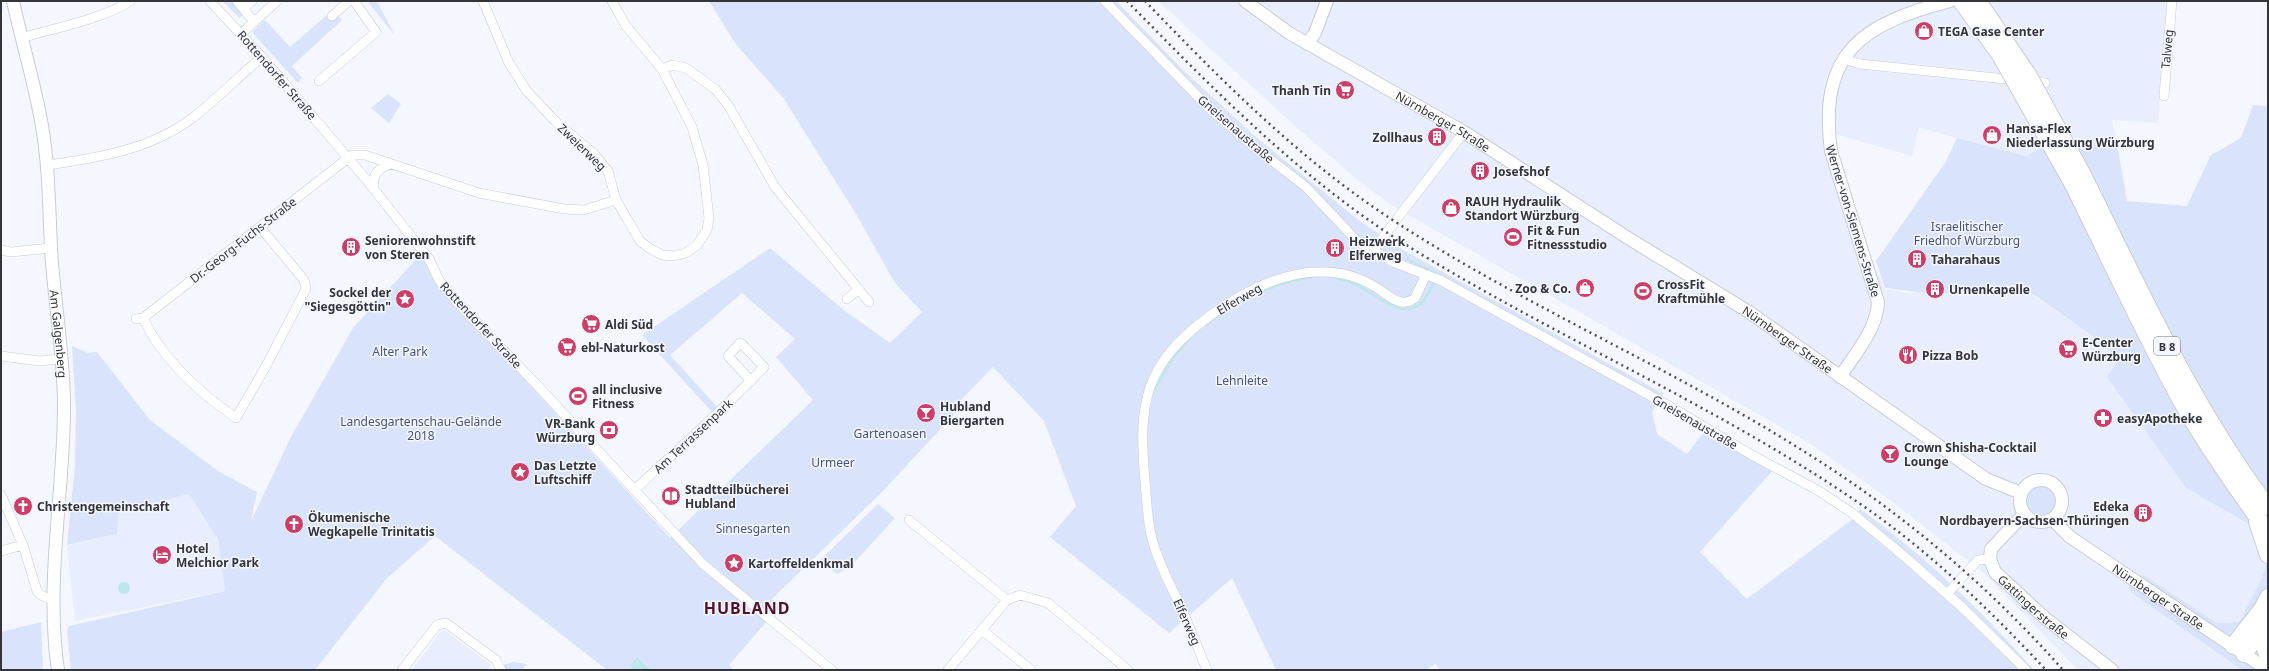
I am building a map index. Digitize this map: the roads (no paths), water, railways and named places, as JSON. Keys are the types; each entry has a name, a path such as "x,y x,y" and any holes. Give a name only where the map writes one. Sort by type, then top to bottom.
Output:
{"highway":[{"name":"B 8","path":"1961,1 2000,55 2077,178"},
{"name":"B 8","path":"1978,1 2029,76 2077,178 2197,401 2242,472 2260,509 2268,532"},
{"path":"2260,509 2268,555"},
{"path":"2239,650 2268,597"},
{"path":"2239,650 2266,624"},
{"path":"2266,624 2264,646 2268,657"}],"street":[{"name":"Am Galgenberg","path":"13,1 42,126 47,165 51,248 64,403 64,437 53,601 58,670"},
{"path":"21,38 79,22 123,6 130,1"},
{"name":"Rottendorfer Straße","path":"210,1 262,57 348,157 424,252 439,280 454,300 538,386 704,565 832,670"},
{"path":"237,1 254,22"},
{"path":"244,8 252,1"},
{"path":"241,34 277,1"},
{"path":"332,16 349,1"},
{"path":"319,81 376,32 354,1"},
{"name":"Zweierweg","path":"483,1 509,63 526,90 555,121 594,154 608,171 616,200 640,241 662,255 674,256 686,252 698,245 707,230 709,218 703,165 692,127 662,69 626,26 612,1"},
{"name":"Gneisenaustraße","path":"1105,1 1211,110 1257,149 1306,187 1357,241 1373,250"},
{"name":"Nürnberger Straße","path":"1245,1 1307,44 1400,93 1464,132 1628,238 1749,312 1986,479 2021,493"},
{"path":"1307,44 1315,33 1328,1"},
{"name":"Werner-von-Siemens-Straße","path":"1840,377 1865,341 1878,310 1878,302 1831,151 1827,125 1829,98 1836,74 1853,46 1879,26 1899,16 1950,1"},
{"name":"Talweg","path":"2164,96 2172,1"},
{"path":"47,165 120,153 155,139 190,119 262,57"},
{"path":"1844,59 1860,64 2045,83"},
{"path":"662,69 673,65 686,68 715,89 728,105 775,187 869,302"},
{"path":"1426,275 1393,262 1373,250 1464,132"},
{"path":"348,157 352,155 365,155 479,192 564,209 584,210 616,200"},
{"name":"Dr.-Georg-Fuchs-Straße","path":"260,227 304,280 306,289 266,366 236,418 188,380 139,319 260,227 348,157"},
{"path":"374,189 374,176 378,170 390,164"},
{"path":"1,250 10,252 51,248"},
{"name":"Elferweg","path":"1207,670 1162,568 1152,538 1144,471 1143,432 1145,399 1153,378 1174,347 1191,330 1228,302 1271,281 1301,272 1329,271 1362,280 1395,301 1403,303 1415,298 1426,275"},
{"name":"Gneisenaustraße","path":"1426,275 1440,280 1678,411 1750,454 1819,491 1852,513 1947,594 2026,670"},
{"path":"847,299 859,289"},
{"path":"1,356 39,361 61,359"},
{"name":"Am Terrassenpark","path":"634,490 750,381"},
{"path":"2045,480 2052,483 2061,494 2061,508 2052,519 2040,523 2028,518 2024,514 2019,501 2021,493 2027,484 2033,481 2045,480"},
{"path":"1,495 23,545 37,591 41,595 53,601"},
{"path":"1947,594 1978,560 1990,559 1991,548 2024,514"},
{"name":"Nürnberger Straße","path":"2052,519 2070,537 2268,670"},
{"path":"909,520 1007,600"},
{"path":"1,551 23,545"},
{"name":"Gattingerstraße","path":"1990,559 1995,572 2045,618 2112,670"},
{"path":"948,670 1007,600 1020,595 1048,603 1128,670"},
{"path":"402,670 437,625 443,623 450,624 496,660 501,670"},
{"path":"982,630 1031,670"}],"waterway":[{"path":"1331,276 1355,284 1388,304 1402,309 1409,309 1419,304 1423,300 1430,290 1437,274 1407,259"},
{"path":"1233,305 1271,288 1311,277"},
{"path":"1206,325 1222,312"},
{"path":"1153,392 1175,355 1191,337"}],"railway":[{"path":"1127,1 1192,67 1258,130 1328,190 1365,217 1403,243 1459,276 1515,308 1743,431 1799,464 1853,499 1905,537 1954,579 2001,623 2046,670"},
{"path":"1145,1 1230,87 1259,114 1289,141 1352,192 1436,247 1541,306 1701,391 1805,452 1841,475 1909,525 1974,579 2063,670"}],"place":[{"name":"TEGA Gase Center","path":"1924,31"},
{"name":"Thanh Tin","path":"1345,90"},
{"name":"Hansa-Flex Niederlassung Würzburg","path":"1992,135"},
{"name":"Zollhaus","path":"1437,137"},
{"name":"Josefshof","path":"1480,171"},
{"name":"RAUH Hydraulik Standort Würzburg","path":"1451,208"},
{"name":"Fit & Fun Fitnessstudio","path":"1513,237"},
{"name":"Seniorenwohnstift von Steren","path":"351,247"},
{"name":"Heizwerk Elferweg","path":"1335,248"},
{"name":"Taharahaus","path":"1917,259"},
{"name":"Zoo & Co.","path":"1585,288"},
{"name":"Urnenkapelle","path":"1935,289"},
{"name":"CrossFit Kraftmühle","path":"1643,291"},
{"name":"Sockel der \"Siegesgöttin\"","path":"405,299"},
{"name":"Aldi Süd","path":"591,324"},
{"name":"ebl-Naturkost","path":"567,347"},
{"name":"E-Center Würzburg","path":"2068,349"},
{"name":"Pizza Bob","path":"1908,355"},
{"name":"all inclusive Fitness","path":"578,396"},
{"name":"Hubland Biergarten","path":"926,413"},
{"name":"easyApotheke","path":"2103,418"},
{"name":"VR-Bank Würzburg","path":"609,430"},
{"name":"Crown Shisha-Cocktail Lounge","path":"1890,454"},
{"name":"Das Letzte Luftschiff","path":"520,472"},
{"name":"Stadtteilbücherei Hubland","path":"671,496"},
{"name":"Christengemeinschaft","path":"23,506"},
{"name":"Edeka Nordbayern-Sachsen-Thüringen","path":"2143,513"},
{"name":"Ökumenische Wegkapelle Trinitatis","path":"294,524"},
{"name":"Hotel Melchior Park","path":"162,555"},
{"name":"Kartoffeldenkmal","path":"734,563"}],"district":[{"name":"HUBLAND","path":"747,608"}],"park label":[{"name":"Israelitischer Friedhof Würzburg","path":"1967,233"},
{"name":"Alter Park","path":"400,351"},
{"name":"Lehnleite","path":"1242,380"},
{"name":"Landesgartenschau-Gelände 2018","path":"421,428"},
{"name":"Gartenoasen","path":"890,433"},
{"name":"Urmeer","path":"833,462"},
{"name":"Sinnesgarten","path":"753,528"}]}
